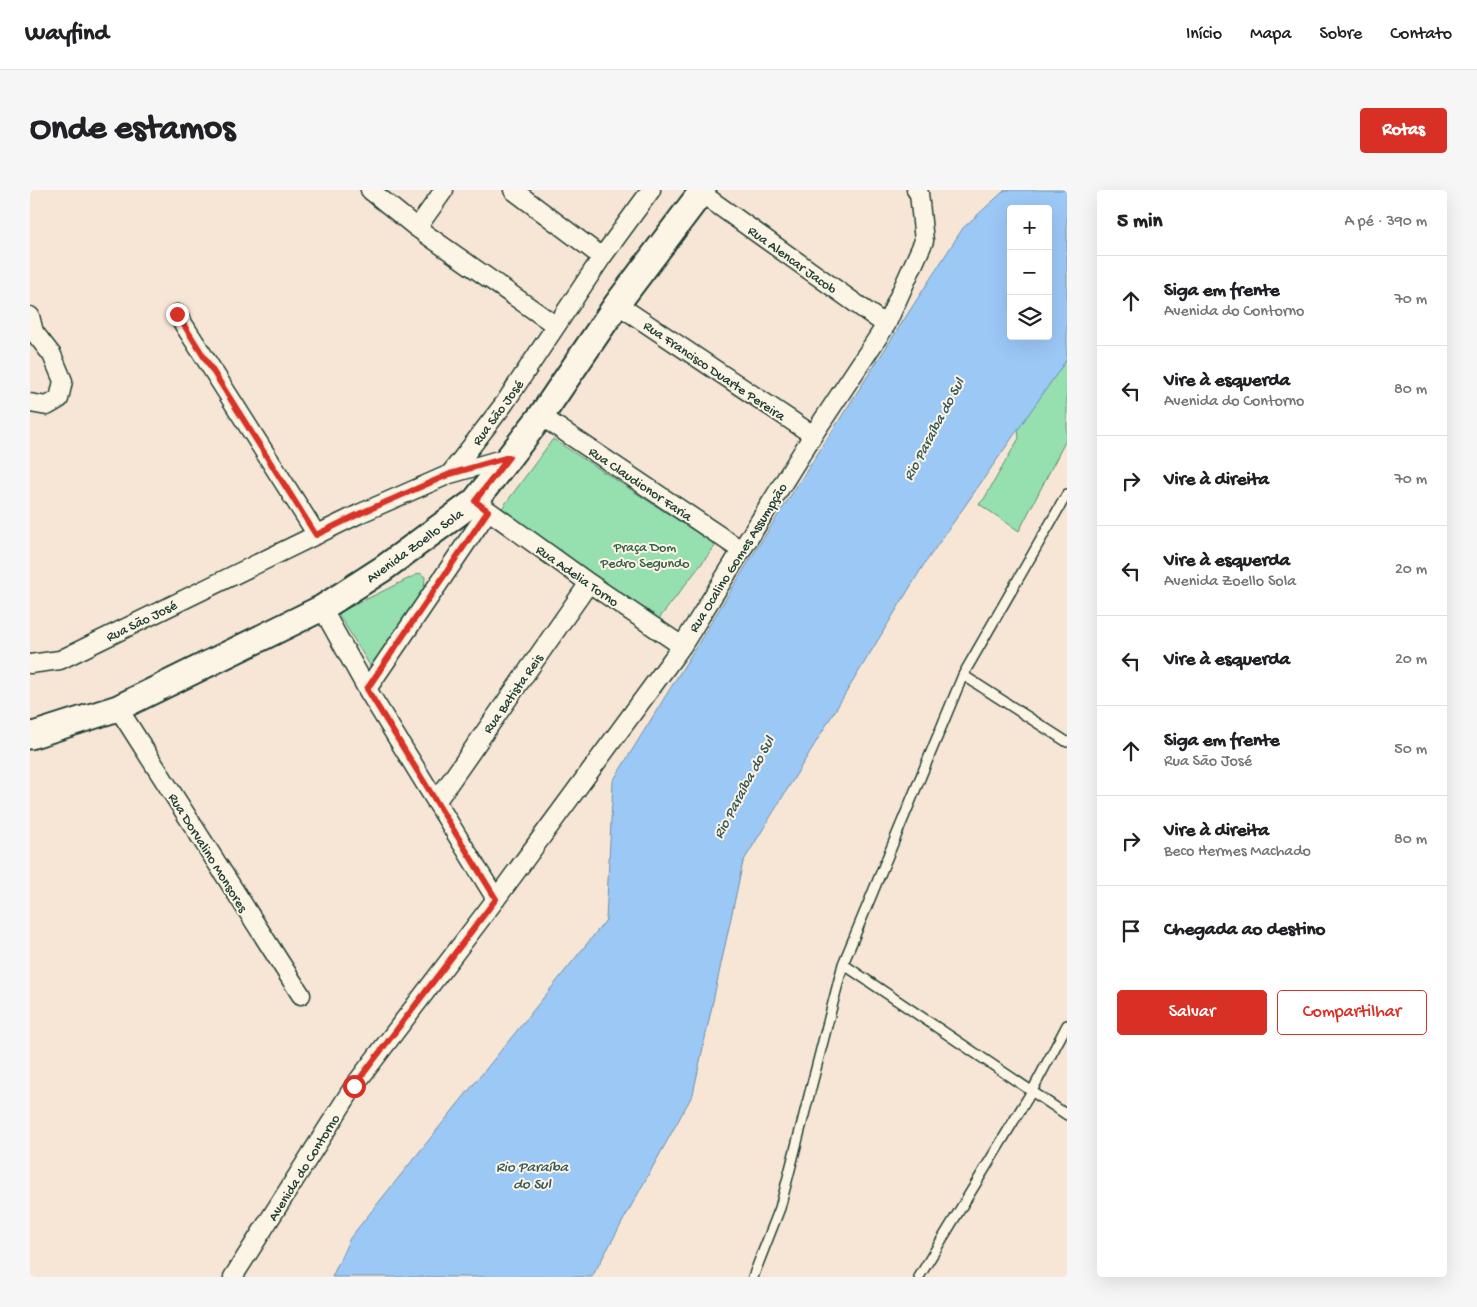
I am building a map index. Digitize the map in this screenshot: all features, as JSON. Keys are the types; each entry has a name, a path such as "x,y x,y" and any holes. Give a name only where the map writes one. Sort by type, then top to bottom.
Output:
{"main road":[{"name":"Avenida Zoello Sola","path":"30,736 118,708 322,608 481,506 509,457 541,416 617,304 702,191"}],"street":[{"path":"370,190 417,228 555,326"},
{"path":"417,228 444,190"},
{"path":"513,190 602,257"},
{"name":"Rua São José","path":"30,664 60,660 361,513 450,474 504,404 602,257 651,190"},
{"name":"Rua Ocalino Gomes Assumpção","path":"496,899 682,646 813,436 886,325 924,241 918,193 916,190"},
{"name":"Rua Alencar Jacob","path":"702,191 886,325"},
{"name":"Rua Francisco Duarte Pereira","path":"617,304 813,436"},
{"path":"177,314 316,535"},
{"path":"30,316 34,332 52,355 63,382 59,399 48,406 30,403"},
{"name":"Rua Claudionor Faria","path":"541,416 741,550"},
{"path":"450,474 509,457"},
{"path":"367,689 481,506"},
{"name":"Rua Adelia Torno","path":"481,506 588,583 682,646"},
{"name":"Rua Batista Reis","path":"436,802 588,583"},
{"path":"322,608 367,689 496,899"},
{"name":"Rua Dorvalino Monsores","path":"118,708 301,995"},
{"name":"Avenida do Contorno","path":"233,1277 354,1086 496,899"}],"lane":[{"path":"753,1277 780,1208 844,964 963,675 1067,494"},
{"path":"963,675 1067,742"},
{"path":"844,964 1067,1115"},
{"path":"918,1277 1032,1091 1067,1025"}],"green space":[{"path":"1067,352 1067,438 1019,531 979,504 984,499 1019,438 1015,404"},
{"name":"Praça Dom Pedro Segundo","path":"553,439 716,545 658,620 500,511"},
{"path":"420,573 425,577 424,591 371,667 338,613"}],"water":[{"name":"Rio Paraíba do Sul","path":"1005,190 1067,190 1067,359 923,566 743,862 693,1094 592,1277 332,1277 350,1238 606,920 613,781 764,537 963,228"}],"route":[{"path":"177,314 316,535 450,474 509,457 475,501 488,511 367,689 496,899 354,1086"}]}
